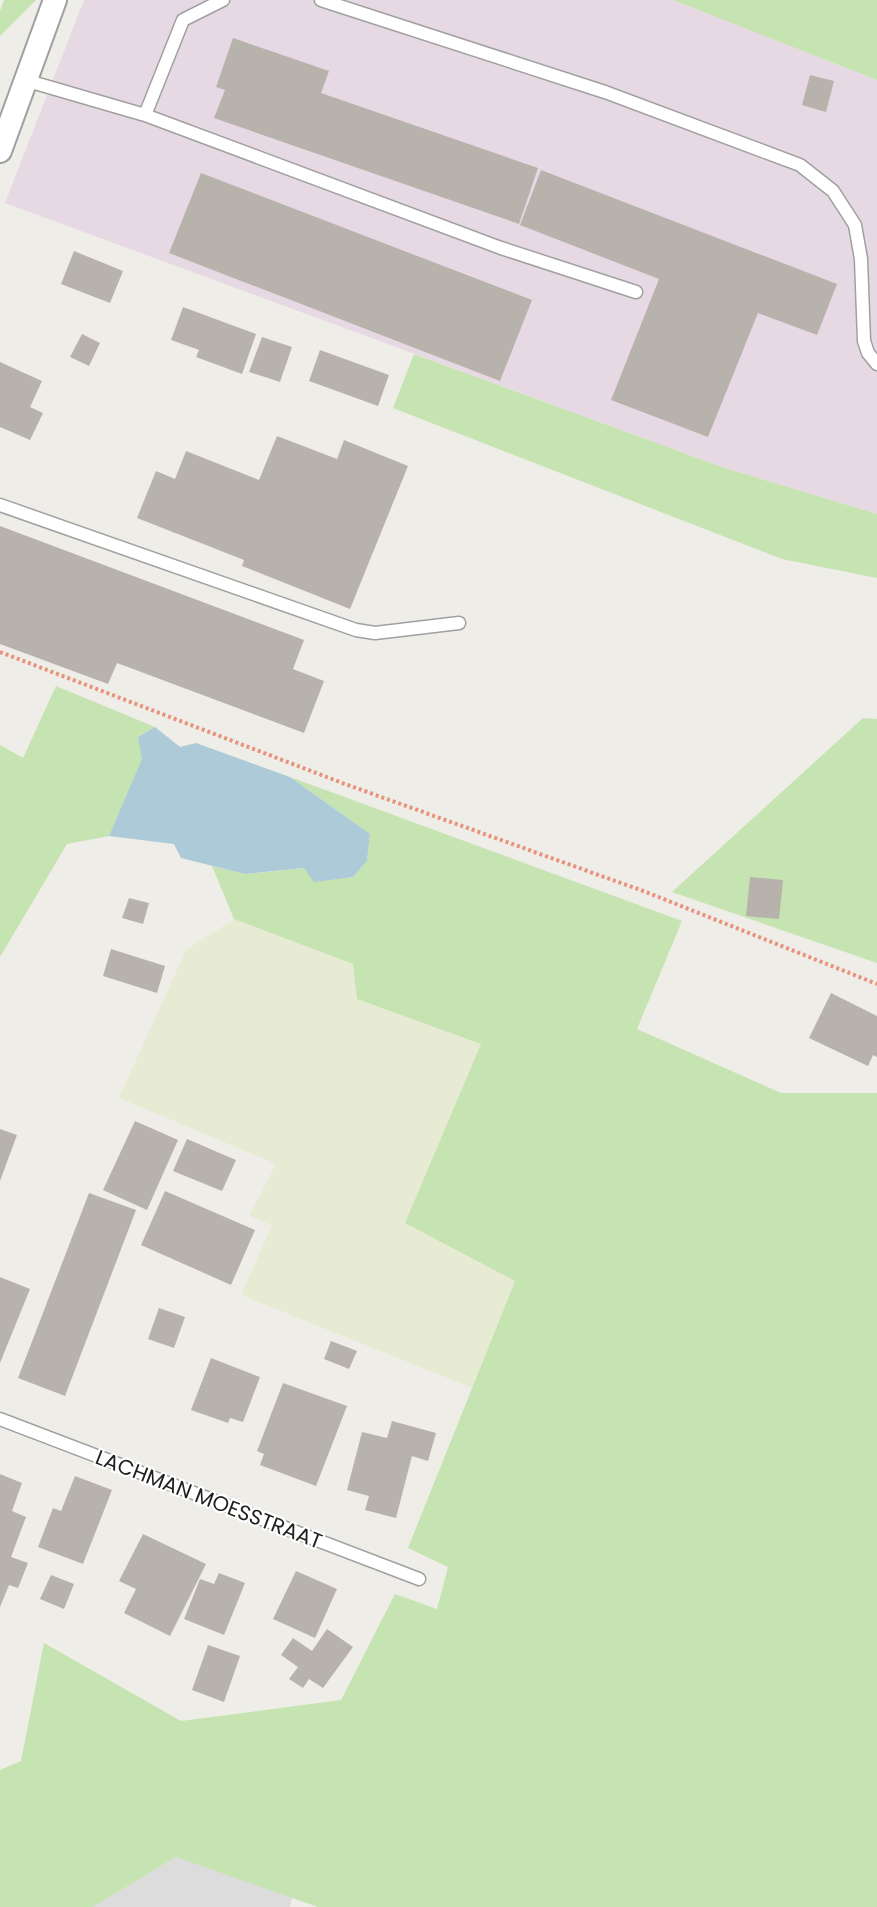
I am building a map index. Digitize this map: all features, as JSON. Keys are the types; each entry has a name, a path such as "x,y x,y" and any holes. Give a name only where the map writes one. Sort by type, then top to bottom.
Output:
{"street":[{"path":"0,151 56,0"}],"lane":[{"path":"145,115 183,20 223,0"},
{"path":"321,0 605,92 800,165 833,191 855,225 861,259 864,341 868,353 877,364"},
{"path":"27,81 145,115 501,248 636,292"},
{"path":"0,505 356,630 375,633 459,623"},
{"name":"LACHMAN MOESSTRAAT","path":"0,1419 419,1579"}],"path":[{"path":"0,652 345,784 646,892 877,984"}],"shaded area":[{"path":"84,0 673,0 877,80 877,514 722,467 5,203"},
{"path":"176,1857 292,1897 290,1907 93,1907"}],"green space":[{"path":"4,0 36,0 0,36 0,11"},
{"path":"673,0 877,0 877,80"},
{"path":"414,354 722,467 877,514 877,578 782,559 393,408"},
{"path":"56,686 155,727 138,737 143,759 109,836 67,844 0,957 0,745 23,758"},
{"path":"863,718 877,719 877,963 672,892"},
{"path":"290,777 682,921 637,1029 781,1093 877,1093 877,1907 318,1907 176,1857 93,1907 0,1907 0,1770 21,1761 44,1643 181,1721 341,1700 395,1594 437,1609 448,1567 408,1548 515,1281 405,1223 481,1044 357,999 353,964 234,919 212,866 246,874 304,868 315,881 353,877 367,861 370,834"},
{"path":"234,919 353,964 357,999 481,1044 406,1222 515,1281 472,1388 241,1295 272,1225 249,1216 276,1164 119,1098 186,950"}],"water":[{"path":"155,727 180,747 196,743 290,777 370,834 367,861 353,877 314,882 304,868 245,874 181,858 174,844 109,836 142,759 138,737"}],"building":[{"path":"233,38 329,71 321,93 538,168 519,224 214,118 225,90 216,87"},
{"path":"810,75 834,81 826,112 802,105"},
{"path":"541,170 837,284 817,335 758,313 708,437 611,400 659,279 520,225"},
{"path":"201,173 532,300 500,381 169,253"},
{"path":"74,251 123,271 110,303 61,284"},
{"path":"183,307 256,334 242,374 196,357 199,350 171,340"},
{"path":"82,334 100,343 89,366 70,357"},
{"path":"262,337 292,347 280,382 249,372"},
{"path":"320,350 389,375 378,406 309,381"},
{"path":"0,362 42,381 30,407 43,413 30,440 0,427"},
{"path":"277,436 337,459 344,440 408,466 350,609 242,566 244,560 137,518 156,471 175,479 186,451 259,480"},
{"path":"0,526 304,640 293,669 324,681 304,733 117,663 108,684 0,644"},
{"path":"750,877 783,880 779,919 746,916"},
{"path":"129,898 149,903 143,924 122,918"},
{"path":"111,949 165,966 157,993 103,976"},
{"path":"831,993 877,1016 877,1057 873,1055 868,1066 809,1038"},
{"path":"135,1121 178,1140 147,1210 103,1190"},
{"path":"0,1129 17,1135 0,1181"},
{"path":"187,1139 236,1160 222,1191 173,1171"},
{"path":"165,1191 255,1230 231,1285 141,1245"},
{"path":"89,1193 136,1210 65,1396 18,1378"},
{"path":"0,1277 30,1289 0,1363"},
{"path":"159,1308 185,1317 174,1348 148,1339"},
{"path":"331,1341 357,1351 349,1369 324,1359"},
{"path":"211,1358 260,1377 243,1422 230,1418 228,1423 191,1410"},
{"path":"283,1383 347,1406 316,1486 260,1465 264,1454 257,1451"},
{"path":"392,1421 436,1433 428,1461 412,1456 396,1518 365,1510 369,1496 347,1490 362,1432 387,1438"},
{"path":"0,1474 22,1483 12,1511 26,1517 11,1557 28,1563 18,1588 9,1585 0,1607"},
{"path":"75,1476 112,1490 83,1564 38,1547 53,1508 61,1511"},
{"path":"143,1534 206,1564 170,1636 124,1613 136,1589 119,1581"},
{"path":"296,1571 337,1589 315,1638 273,1619"},
{"path":"219,1573 245,1583 224,1635 184,1619 200,1579 214,1584"},
{"path":"51,1575 74,1584 64,1609 40,1599"},
{"path":"327,1629 353,1647 323,1688 309,1679 303,1688 289,1679 298,1667 281,1655 293,1638 312,1651"},
{"path":"208,1645 240,1656 224,1702 192,1690"}]}
